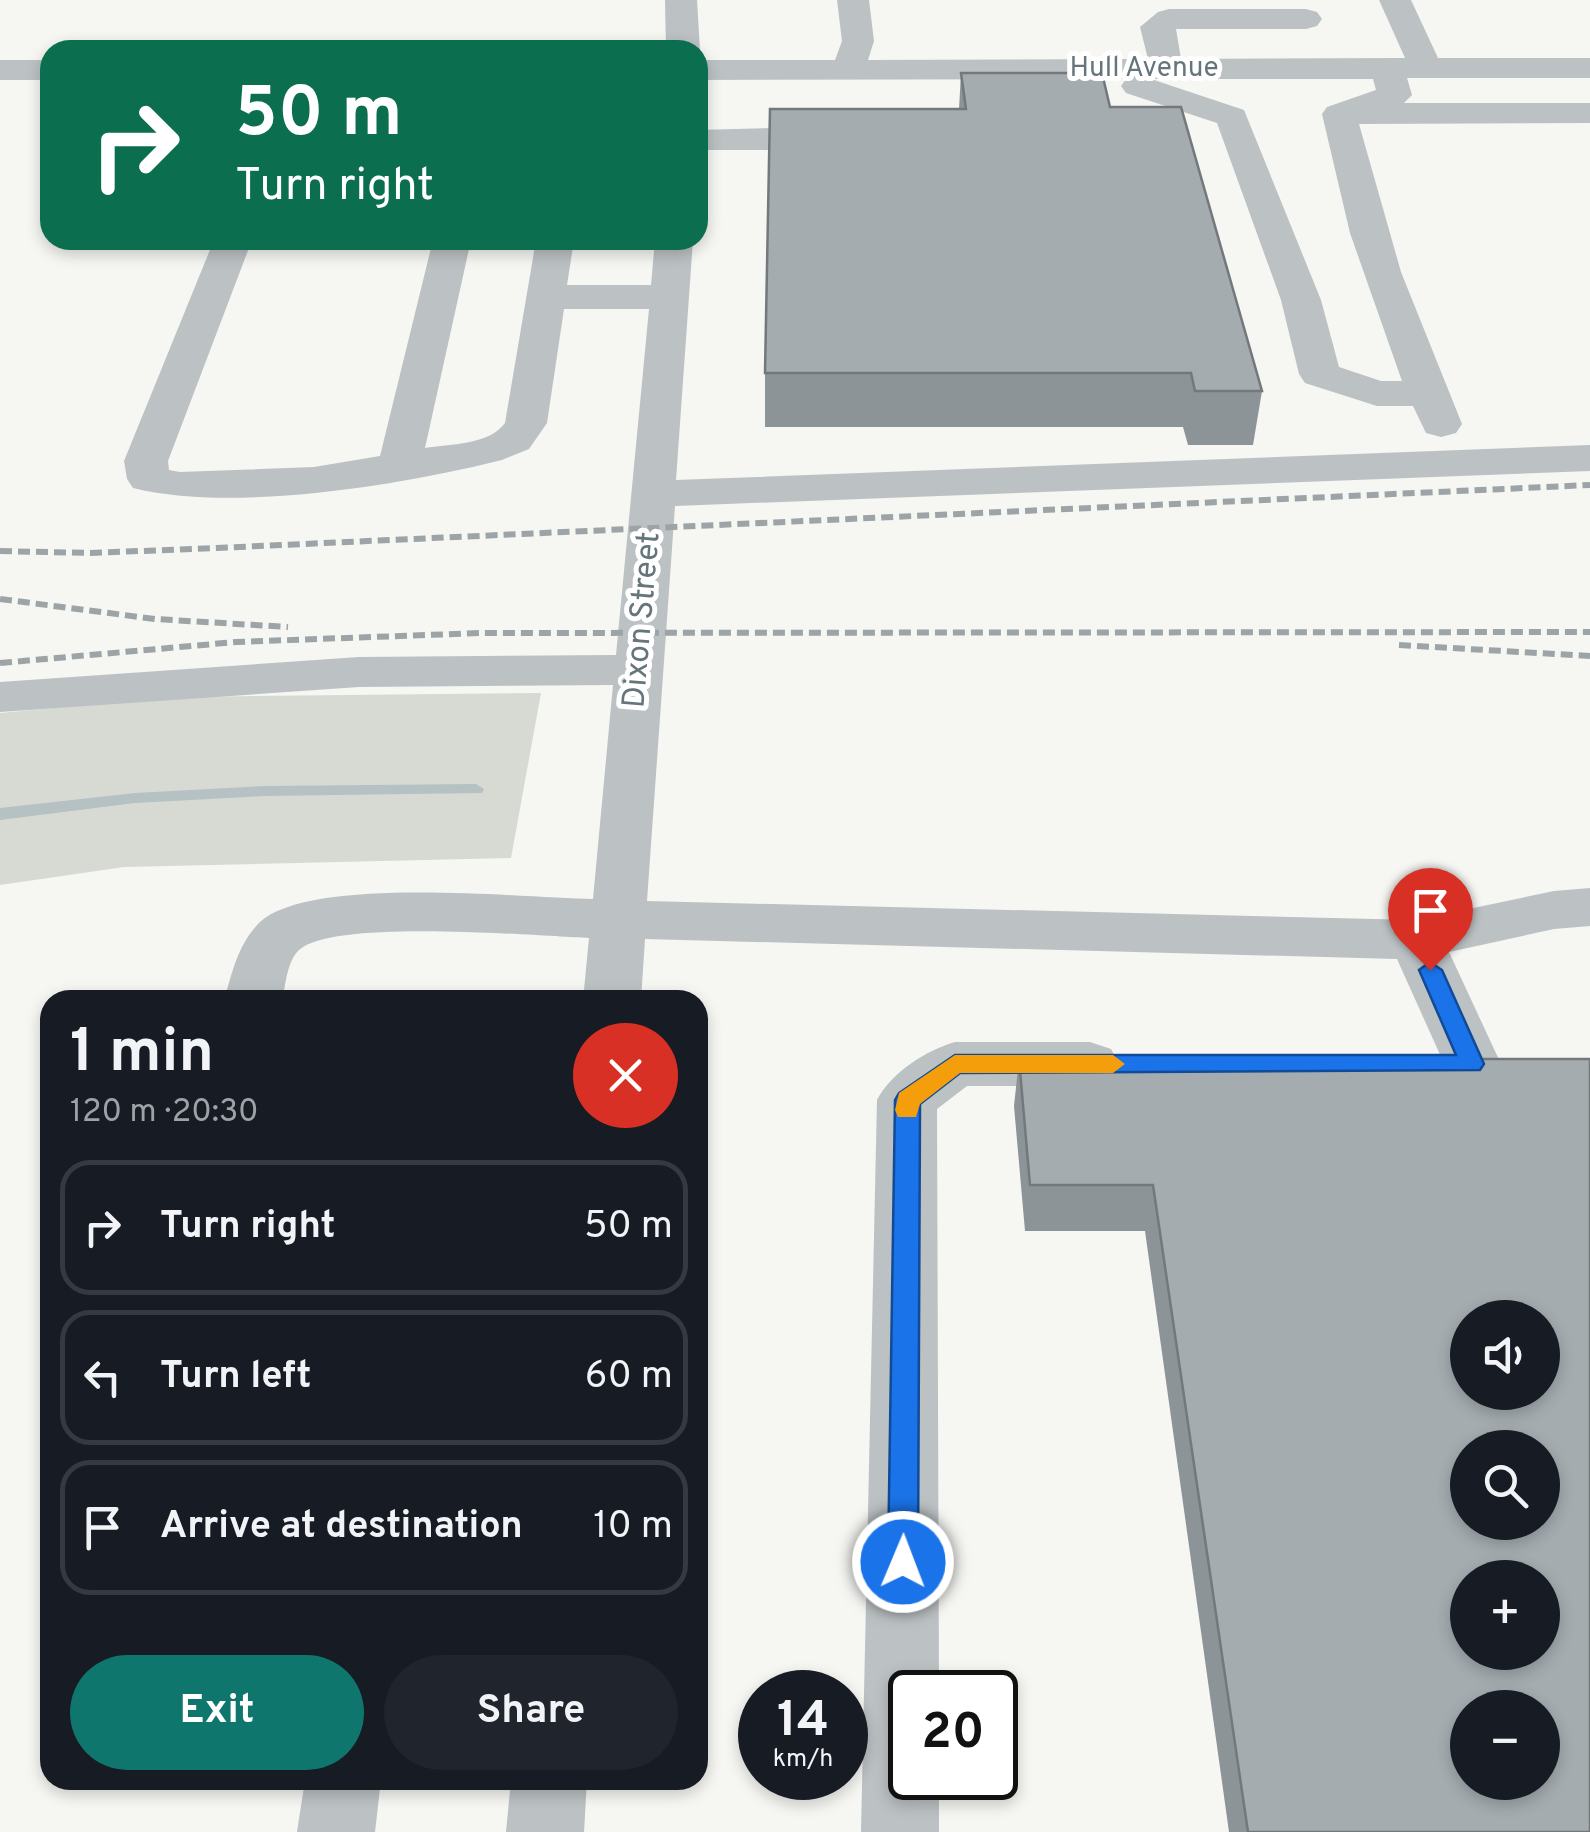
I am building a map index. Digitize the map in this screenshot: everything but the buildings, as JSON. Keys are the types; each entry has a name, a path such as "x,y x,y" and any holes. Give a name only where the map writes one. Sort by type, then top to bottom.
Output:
{"street":[{"path":"681,0 683,40"},
{"path":"848,70 858,40 853,0"},
{"path":"1395,0 1426,68"},
{"path":"1306,19 1169,18 1156,28 1149,69 1139,89 1232,117 1301,300 1320,374 1377,393 1428,394"},
{"path":"1338,114 1395,95 1387,68"},
{"name":"Hull Avenue","path":"708,70 1590,68"},
{"path":"0,70 40,70"},
{"path":"708,140 776,138 859,120 906,92 907,70"},
{"path":"1338,114 1590,113"},
{"path":"1338,114 1349,169 1392,310 1458,463"},
{"path":"229,250 146,462 149,479 180,485 314,480 487,452 514,440 526,423 553,250"},
{"path":"398,466 450,250"},
{"name":"Dixon Street","path":"613,990 673,250"},
{"path":"546,297 670,297"},
{"path":"653,494 1590,458"},
{"path":"0,697 359,672 639,670"},
{"path":"256,990 270,947 290,927 324,916 376,912 1416,940 1554,910 1590,907"},
{"path":"1416,940 1472,1064"},
{"path":"900,1832 907,1100 955,1064 1154,1064"},
{"path":"336,1832 342,1790"},
{"path":"545,1832 548,1790"}],"shaded area":[{"path":"541,693 511,858 124,867 0,885 0,713 173,697"}],"waterway":[{"path":"0,814 135,798 264,791 476,789"}],"railway":[{"path":"0,551 91,553 216,548 1590,485"},
{"path":"0,599 155,619 288,627"},
{"path":"0,663 236,642 481,633 1590,632"},
{"path":"1399,645 1590,656"}],"slow traffic":[{"path":"907,1110 907,1100 955,1064 1113,1064"}],"route":[{"path":"903,1562 907,1100 955,1064 1472,1064 1430,970"}]}
